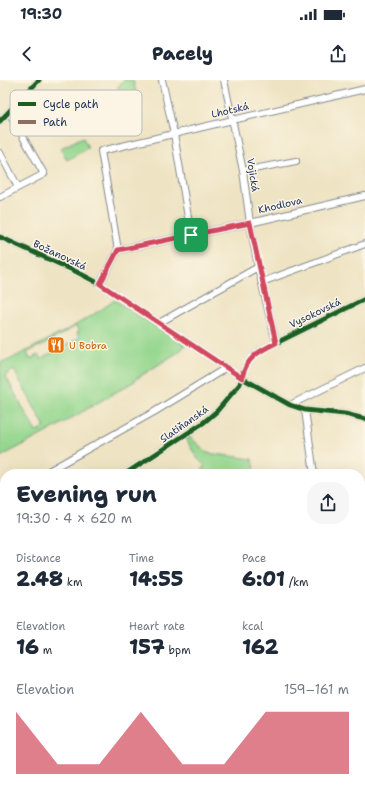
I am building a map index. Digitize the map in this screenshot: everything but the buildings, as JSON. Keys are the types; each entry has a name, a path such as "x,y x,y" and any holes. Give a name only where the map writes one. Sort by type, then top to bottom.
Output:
{"street":[{"path":"29,90 38,80"},
{"path":"162,80 174,134 191,235"},
{"name":"Vojická","path":"224,80 243,171 258,267 276,343"},
{"name":"Lhotská","path":"118,250 100,151 365,89"},
{"path":"0,121 9,112"},
{"path":"0,197 44,174 23,136"},
{"path":"0,153 18,187"},
{"path":"243,171 296,161"},
{"name":"Khodlova","path":"118,250 250,223 365,196"},
{"name":"Božanovská","path":"0,237 100,284 242,378 290,405 305,410 345,414 365,419"},
{"path":"262,282 365,244"},
{"path":"100,284 118,250"},
{"path":"159,323 258,267"},
{"name":"Vysokovská","path":"242,378 243,371 253,356 258,352 365,299"},
{"path":"52,469 154,412 226,367"},
{"path":"290,405 365,368"},
{"name":"Slatiňanská","path":"133,469 212,416 240,384 242,378"},
{"path":"305,410 313,469"}],"green space":[{"path":"124,80 133,80 135,90 117,90"},
{"path":"83,137 88,148 67,160 61,148"},
{"path":"115,300 185,345 180,351 135,381 51,430 0,457 0,362 9,360 50,339","holes":["76,326 79,332 77,333 79,338 41,359 38,355 30,359 27,353","14,370 45,427 36,432 5,375"]},
{"path":"190,437 207,453 252,459 255,468 203,469 205,466 197,458 186,439"}],"cycle path":[{"path":"29,90 39,80"},
{"path":"0,121 10,110"},
{"path":"0,237 100,284 242,378 290,405 305,410 345,414 365,419"},
{"path":"133,469 203,423 217,411 240,384 243,371 253,356 258,352 365,299"}],"place":[{"name":"U Bobra","path":"56,345"}],"route":[{"path":"250,223 258,267 276,343 253,356 243,371 242,378 100,284 118,250 191,235 250,223"}]}
